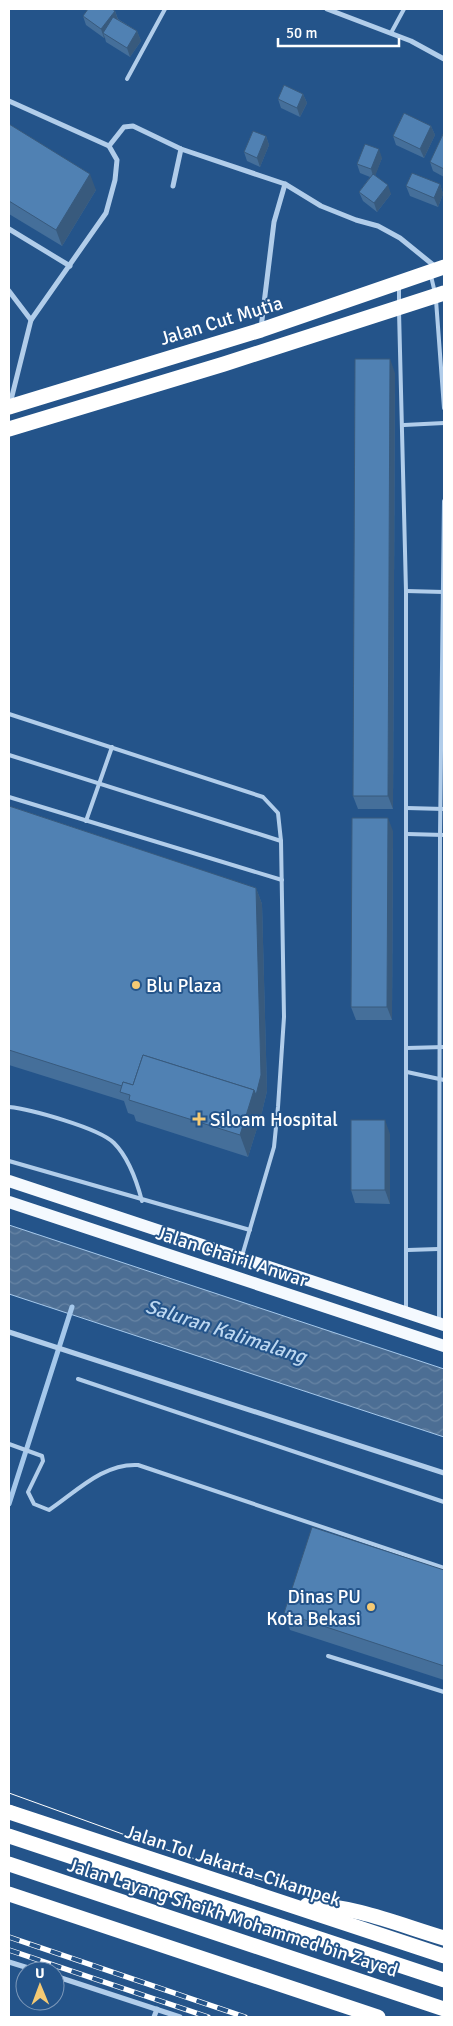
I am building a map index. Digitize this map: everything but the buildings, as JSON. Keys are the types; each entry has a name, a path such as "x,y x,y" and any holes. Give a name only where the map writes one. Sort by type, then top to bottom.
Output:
{"highway":[{"name":"Jalan Cut Mutia","path":"9,407 261,330 438,269"},
{"path":"9,429 224,364 440,294"},
{"name":"Jalan Tol Jakarta–Cikampek","path":"9,1812 444,1956"},
{"name":"Jalan Layang Sheikh Mohammed bin Zayed","path":"9,1836 444,1980"},
{"name":"Jalan Layang Sheikh Mohammed bin Zayed","path":"9,1864 444,2009"},
{"path":"9,1894 378,2017"},
{"path":"288,1905 340,1908 444,1938"}],"main road":[{"name":"Jalan Chairil Anwar","path":"9,1181 441,1324"},
{"name":"Jalan Chairil Anwar","path":"9,1202 444,1346"},
{"path":"235,1276 241,1258"}],"street":[{"path":"327,9 391,33 444,59"},
{"path":"9,101 109,146 116,160 111,197 106,213 32,320 9,407"},
{"path":"109,146 124,127 133,126 181,149 285,184 321,206 356,220 378,226 400,238 438,269"},
{"path":"173,186 181,149"},
{"path":"261,330 274,222 285,184"},
{"path":"9,229 70,266"},
{"path":"9,291 32,320"},
{"path":"9,1332 444,1473"},
{"path":"65,1979 180,2017"},
{"path":"154,2017 157,2009"}],"lane":[{"path":"127,79 165,9"},
{"path":"391,33 404,9"},
{"path":"438,269 444,408"},
{"path":"399,284 404,426 406,591 408,1250 406,1312"},
{"path":"404,426 444,424"},
{"path":"441,1324 438,1249 442,1079 444,501"},
{"path":"406,591 444,591"},
{"path":"9,714 263,797 278,812 281,841 284,1017 278,1107 274,1147 241,1258"},
{"path":"86,821 112,747"},
{"path":"9,756 281,841"},
{"path":"9,798 282,880"},
{"path":"407,808 442,809"},
{"path":"407,834 442,835"},
{"path":"407,1048 442,1047"},
{"path":"407,1072 442,1079"},
{"path":"9,1108 23,1108 102,1134 114,1143 120,1152 138,1186 142,1201"},
{"path":"9,1161 142,1201 250,1230"},
{"path":"408,1250 438,1249"},
{"path":"78,1379 444,1502"},
{"path":"9,1444 42,1456 42,1461 28,1492 34,1504 49,1510 108,1469 127,1464 138,1465 444,1568"},
{"path":"328,1656 444,1692"}],"water":[{"name":"Saluran Kalimalang","path":"9,1225 444,1369 444,1437 9,1294"}],"waterway":[{"path":"9,1504 72,1307"}],"tram line":[{"path":"9,1793 164,1849 444,1938"},
{"path":"9,1805 166,1862 444,1950"}],"railway":[{"path":"9,1937 245,2017"},
{"path":"9,1950 208,2017"}],"place":[{"name":"Blu Plaza","path":"136,985"},
{"name":"Siloam Hospital","path":"199,1119"},
{"name":"Dinas PU Kota Bekasi","path":"371,1607"}]}
